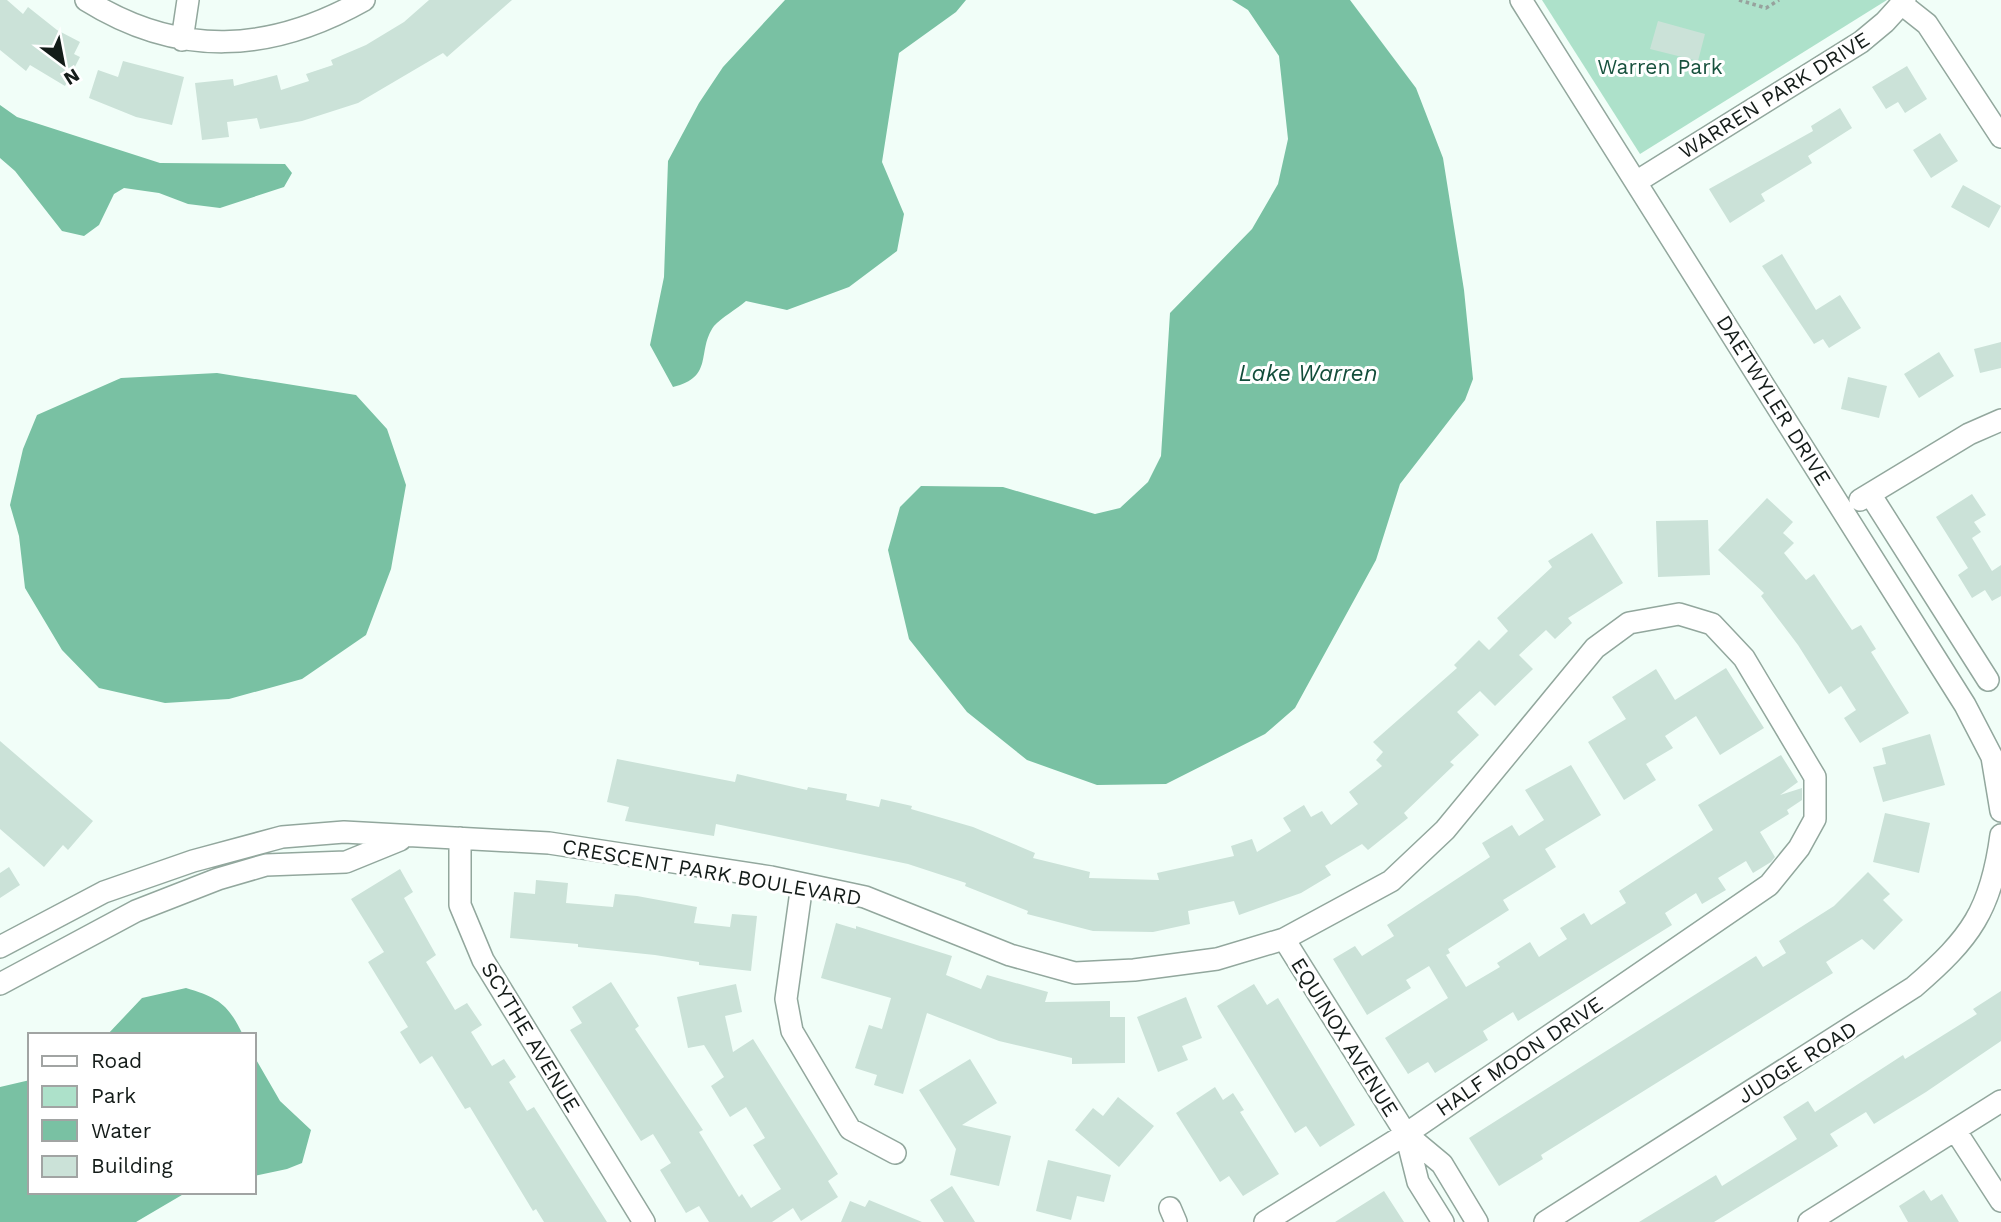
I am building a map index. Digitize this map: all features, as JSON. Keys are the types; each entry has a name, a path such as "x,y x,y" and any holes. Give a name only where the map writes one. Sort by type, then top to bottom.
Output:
{"street":[{"path":"86,0 114,18 182,40 256,41 326,22 364,0"},
{"path":"182,40 188,0"},
{"name":"DAETWYLER DRIVE","path":"1521,0 1965,705 1992,757 2001,811"},
{"path":"1904,2 1927,24 2001,136"},
{"name":"WARREN PARK DRIVE","path":"1636,182 1861,42 1904,2"},
{"path":"1843,511 1969,434 2001,420"},
{"path":"1870,494 1988,680"},
{"name":"HALF MOON DRIVE","path":"1265,1222 1406,1134 1769,885 1799,848 1815,819 1815,777 1744,658 1712,624 1679,614 1629,623 1595,648"},
{"name":"CRESCENT PARK BOULEVARD","path":"0,947 104,892 193,861 282,837 319,833 549,844 802,884 865,897 930,920 1010,955 1075,973 1134,970 1217,959 1284,939 1391,881 1445,830 1595,648"},
{"path":"319,833 321,863"},
{"name":"JUDGE ROAD","path":"1545,1222 1914,987 1947,959 1973,927 1991,889 2001,835"},
{"name":"CRESCENT PARK BOULEVARD","path":"0,984 136,911 218,878 266,865 346,862 405,838"},
{"name":"SCYTHE AVENUE","path":"460,838 460,905 483,960 644,1222"},
{"path":"802,884 786,999 792,1031 850,1129 895,1153"},
{"name":"EQUINOX AVENUE","path":"1284,939 1406,1134 1441,1164 1477,1222"},
{"path":"1810,1222 2001,1101"},
{"path":"1955,1130 2001,1202"},
{"name":"EQUINOX AVENUE","path":"1406,1134 1418,1182 1443,1222"},
{"path":"1428,1199 1454,1183"}],"path":[{"path":"1739,0 1766,8 1779,0"}],"green space":[{"name":"Warren Park","path":"1542,0 1887,0 1640,154"}],"water":[{"path":"785,0 966,0 956,12 899,53 882,162 904,214 897,251 849,287 787,310 746,301 714,326 700,370 695,377 673,387 650,345 664,277 668,161 699,103 723,67"},
{"name":"Lake Warren","path":"1232,0 1350,0 1416,88 1443,158 1464,290 1473,379 1465,400 1400,484 1376,560 1295,708 1265,734 1166,784 1097,785 1027,760 967,712 909,639 888,550 900,507 921,486 1003,487 1095,514 1120,508 1148,482 1161,456 1170,313 1252,229 1278,184 1288,139 1279,56 1248,10"},
{"path":"0,105 17,117 160,163 285,164 292,173 284,187 220,208 188,204 159,193 124,188 114,194 99,225 84,236 62,231 15,171 0,158"},
{"path":"217,373 356,395 387,429 406,485 391,569 366,635 302,679 229,699 165,703 99,688 62,650 25,588 19,536 10,505 23,449 37,415 121,378"},
{"path":"186,988 207,995 227,1009 242,1033 109,1033 142,998"},
{"path":"256,1059 280,1101 311,1130 302,1163 256,1176"},
{"path":"28,1080 28,1194 184,1194 136,1222 0,1222 0,1087"}],"building":[{"path":"0,0 7,0 23,14 28,7 57,30 80,42 74,54 80,57 65,86 30,65 26,71 0,50"},
{"path":"429,0 512,0 447,57 443,53 358,103 302,121 260,129 257,118 227,122 229,137 202,140 195,83 233,79 234,86 277,75 281,90 309,81 306,74 333,65 331,60 366,45 404,22"},
{"path":"1658,21 1705,34 1698,61 1650,49"},
{"path":"123,61 184,77 172,125 136,117 89,98 98,70 118,77"},
{"path":"1907,66 1927,99 1905,113 1898,102 1886,109 1872,87"},
{"path":"1840,108 1852,128 1808,156 1812,163 1761,194 1765,201 1730,223 1709,189 1813,131 1811,126"},
{"path":"1940,133 1958,161 1931,178 1913,150"},
{"path":"1963,185 2001,206 1989,228 1951,207"},
{"path":"1782,254 1816,310 1840,295 1861,328 1829,348 1823,339 1814,344 1762,266"},
{"path":"2001,342 2001,368 1980,373 1974,349"},
{"path":"1939,352 1954,376 1919,398 1904,374"},
{"path":"1848,377 1887,386 1879,418 1841,409"},
{"path":"1972,494 1986,515 1974,522 1981,532 1972,538 1992,571 2001,565 2001,596 1992,601 1985,590 1972,598 1958,575 1968,568 1936,517"},
{"path":"1767,498 1793,522 1783,533 1794,543 1784,553 1806,580 1814,574 1852,630 1861,625 1876,649 1871,652 1909,713 1860,743 1844,718 1856,710 1841,686 1829,694 1798,645 1761,596 1764,593 1718,550"},
{"path":"1708,520 1710,575 1658,577 1656,521"},
{"path":"1592,533 1623,583 1568,618 1572,623 1555,639 1546,630 1519,655 1533,669 1495,706 1480,691 1457,712 1479,735 1450,762 1454,765 1404,813 1408,818 1368,850 1362,844 1325,866 1331,875 1301,893 1239,915 1234,901 1188,911 1190,924 1153,932 1093,931 1027,914 1028,911 965,886 966,883 908,864 716,824 714,836 625,821 629,807 607,802 617,759 735,782 737,774 807,790 808,787 847,794 846,800 879,807 881,799 912,806 911,809 973,827 1035,853 1033,858 1090,872 1089,878 1159,880 1157,873 1234,856 1231,846 1252,839 1257,852 1291,831 1283,818 1304,805 1311,817 1322,811 1331,825 1358,804 1349,792 1382,766 1376,760 1383,752 1373,742 1457,668 1454,665 1479,640 1489,650 1508,631 1497,618 1552,567 1548,561"},
{"path":"1726,668 1764,728 1720,755 1696,716 1665,736 1673,748 1646,764 1656,780 1624,800 1588,742 1626,719 1612,697 1656,669 1675,700"},
{"path":"1930,734 1945,785 1883,802 1873,767 1886,764 1882,748"},
{"path":"0,741 93,821 68,850 63,845 44,867 0,829"},
{"path":"1781,755 1798,782 1780,795 1802,788 1802,800 1787,810 1789,814 1760,832 1775,857 1771,862 1753,873 1746,861 1718,878 1726,890 1702,904 1696,893 1665,913 1672,925 1518,1021 1513,1012 1483,1031 1488,1040 1435,1073 1428,1062 1408,1074 1385,1038 1448,998 1429,966 1406,980 1411,988 1367,1015 1333,959 1355,946 1362,956 1394,936 1387,925 1490,857 1482,843 1512,825 1519,836 1544,820 1525,790 1571,765 1601,815 1545,849 1556,867 1503,900 1509,910 1448,949 1450,953 1446,955 1466,987 1500,967 1497,963 1530,942 1539,957 1567,939 1560,928 1584,913 1591,925 1626,903 1619,891 1713,830 1698,805"},
{"path":"1885,813 1930,823 1919,873 1873,862"},
{"path":"9,867 20,885 0,898 0,873"},
{"path":"400,869 413,892 404,898 436,955 426,962 455,1010 467,1003 482,1025 471,1032 492,1066 504,1059 516,1077 509,1082 527,1111 534,1107 607,1222 544,1222 536,1209 533,1211 470,1107 465,1109 432,1056 420,1064 400,1032 408,1027 368,962 384,952 351,899"},
{"path":"1868,872 1890,894 1883,900 1903,920 1874,950 1862,939 1826,962 1833,973 1541,1155 1543,1159 1499,1186 1469,1138 1756,956 1763,967 1786,953 1779,941 1834,906"},
{"path":"536,880 568,883 566,903 613,907 615,894 637,896 697,907 694,923 730,927 732,914 757,916 751,971 699,965 699,962 655,955 578,947 578,944 510,938 514,892 535,894"},
{"path":"836,923 856,929 856,926 952,956 946,975 981,989 987,975 1048,992 1045,1002 1110,1001 1110,1017 1125,1017 1125,1063 1072,1064 1072,1058 999,1041 927,1013 903,1094 874,1085 877,1075 855,1068 869,1025 882,1029 891,998 821,978"},
{"path":"611,982 639,1026 635,1029 703,1130 699,1132 739,1197 742,1194 751,1208 781,1189 753,1145 765,1138 746,1107 730,1117 711,1086 724,1077 704,1045 688,1048 677,997 736,984 742,1012 725,1016 733,1052 753,1039 838,1174 828,1181 838,1197 801,1221 793,1208 772,1222 709,1222 699,1206 686,1213 660,1170 671,1163 653,1134 641,1141 570,1030 582,1023 572,1007"},
{"path":"1254,984 1267,1005 1278,998 1355,1125 1320,1147 1306,1126 1295,1133 1217,1006"},
{"path":"2001,991 2001,1041 1926,1092 1874,1124 1866,1112 1830,1134 1838,1146 1714,1222 1639,1222 1716,1175 1722,1186 1797,1139 1783,1117 1808,1101 1815,1112 1903,1055 1905,1059 1977,1014 1973,1009"},
{"path":"1186,997 1202,1038 1182,1046 1188,1060 1158,1072 1137,1017"},
{"path":"970,1059 997,1103 962,1125 1011,1136 999,1186 950,1175 956,1149 919,1090"},
{"path":"1215,1087 1223,1100 1233,1093 1244,1110 1240,1112 1279,1174 1243,1196 1229,1176 1220,1182 1176,1113"},
{"path":"1118,1097 1154,1126 1119,1167 1075,1130 1093,1108 1103,1116"},
{"path":"1048,1160 1111,1175 1104,1202 1077,1196 1071,1220 1036,1211"},
{"path":"952,1186 975,1222 944,1222 930,1200"},
{"path":"1924,1190 1931,1201 1942,1194 1959,1222 1908,1222 1899,1206"},
{"path":"1384,1191 1404,1222 1335,1222"},
{"path":"869,1200 922,1222 841,1222 850,1201 865,1207"}]}
